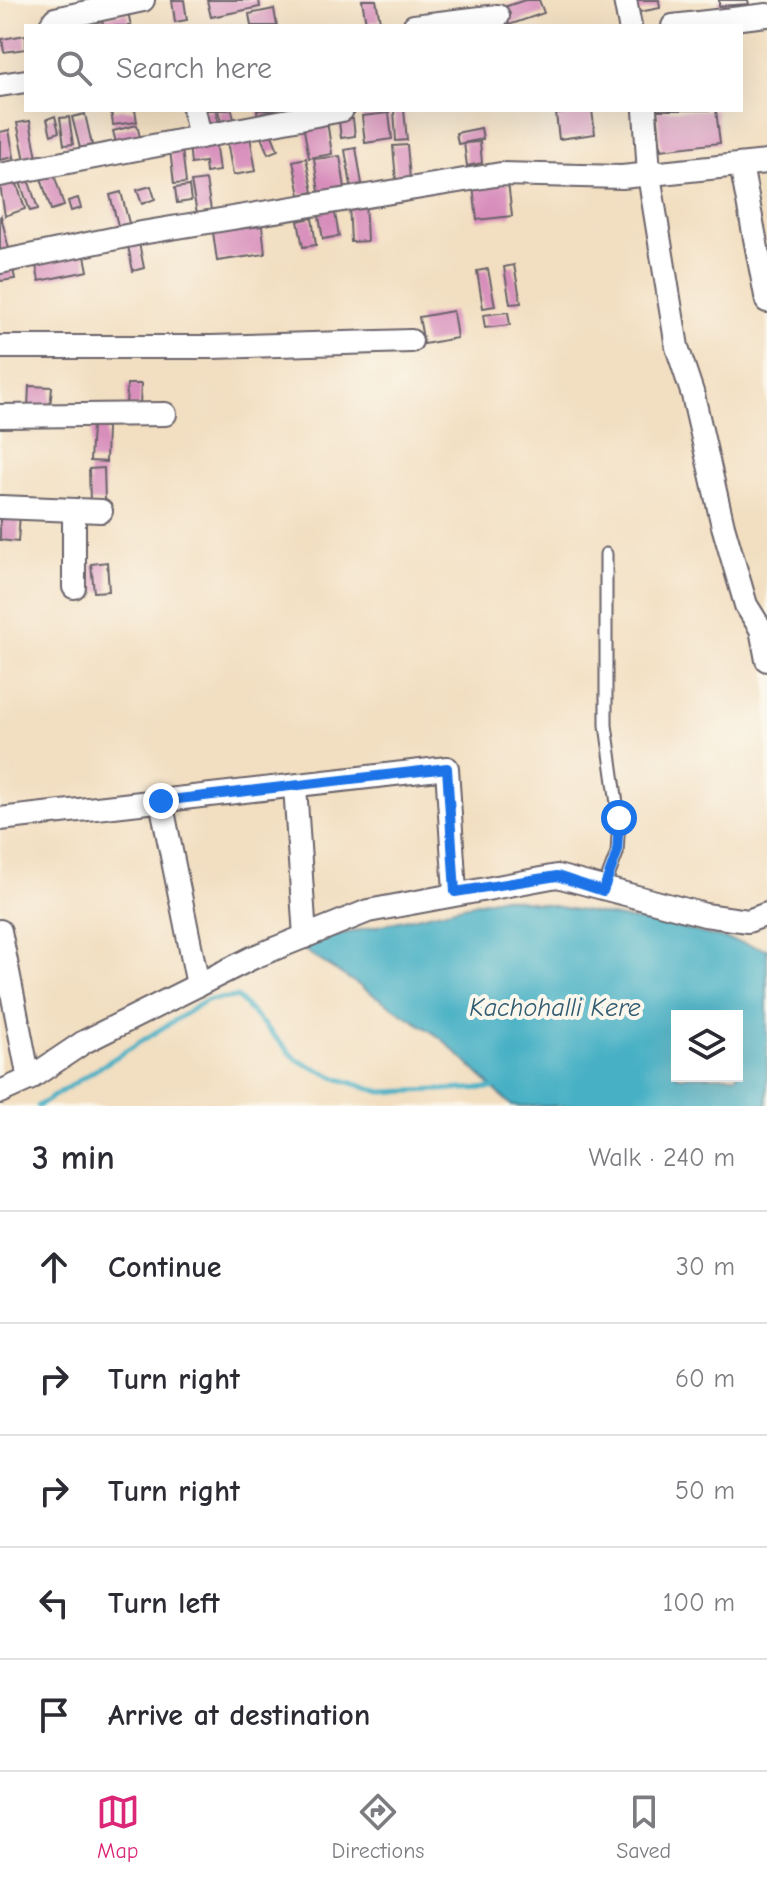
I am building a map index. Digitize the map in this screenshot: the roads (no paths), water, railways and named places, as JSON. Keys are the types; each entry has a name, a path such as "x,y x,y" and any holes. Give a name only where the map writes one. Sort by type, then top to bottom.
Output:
{"street":[{"path":"625,0 630,24"},
{"path":"51,24 55,19 138,1"},
{"path":"428,24 497,14"},
{"path":"690,24 767,15"},
{"path":"0,85 24,81"},
{"path":"194,112 200,137"},
{"path":"0,175 331,112"},
{"path":"645,112 649,175 677,347 693,395 723,526 746,605 761,629 767,660"},
{"path":"0,262 141,233 501,174 649,175 767,162"},
{"path":"741,165 767,301"},
{"path":"0,347 212,347 411,341"},
{"path":"0,416 165,414"},
{"path":"0,507 101,511"},
{"path":"74,510 74,587"},
{"path":"0,819 447,768 455,892"},
{"path":"295,786 305,937"},
{"path":"161,801 198,985"},
{"path":"0,1092 29,1079 84,1042 198,985 368,911 455,892 557,876 603,891 705,915 748,921 767,914"},
{"path":"0,931 29,1079"}],"lane":[{"path":"603,891 617,853 619,818 606,725 606,554"}],"water":[{"name":"Kachohalli Kere","path":"502,897 680,928 767,949 767,1106 512,1106 441,1038 296,945"}],"waterway":[{"path":"38,1106 207,1000 237,997 297,1060 339,1079 382,1092 493,1088"}]}
